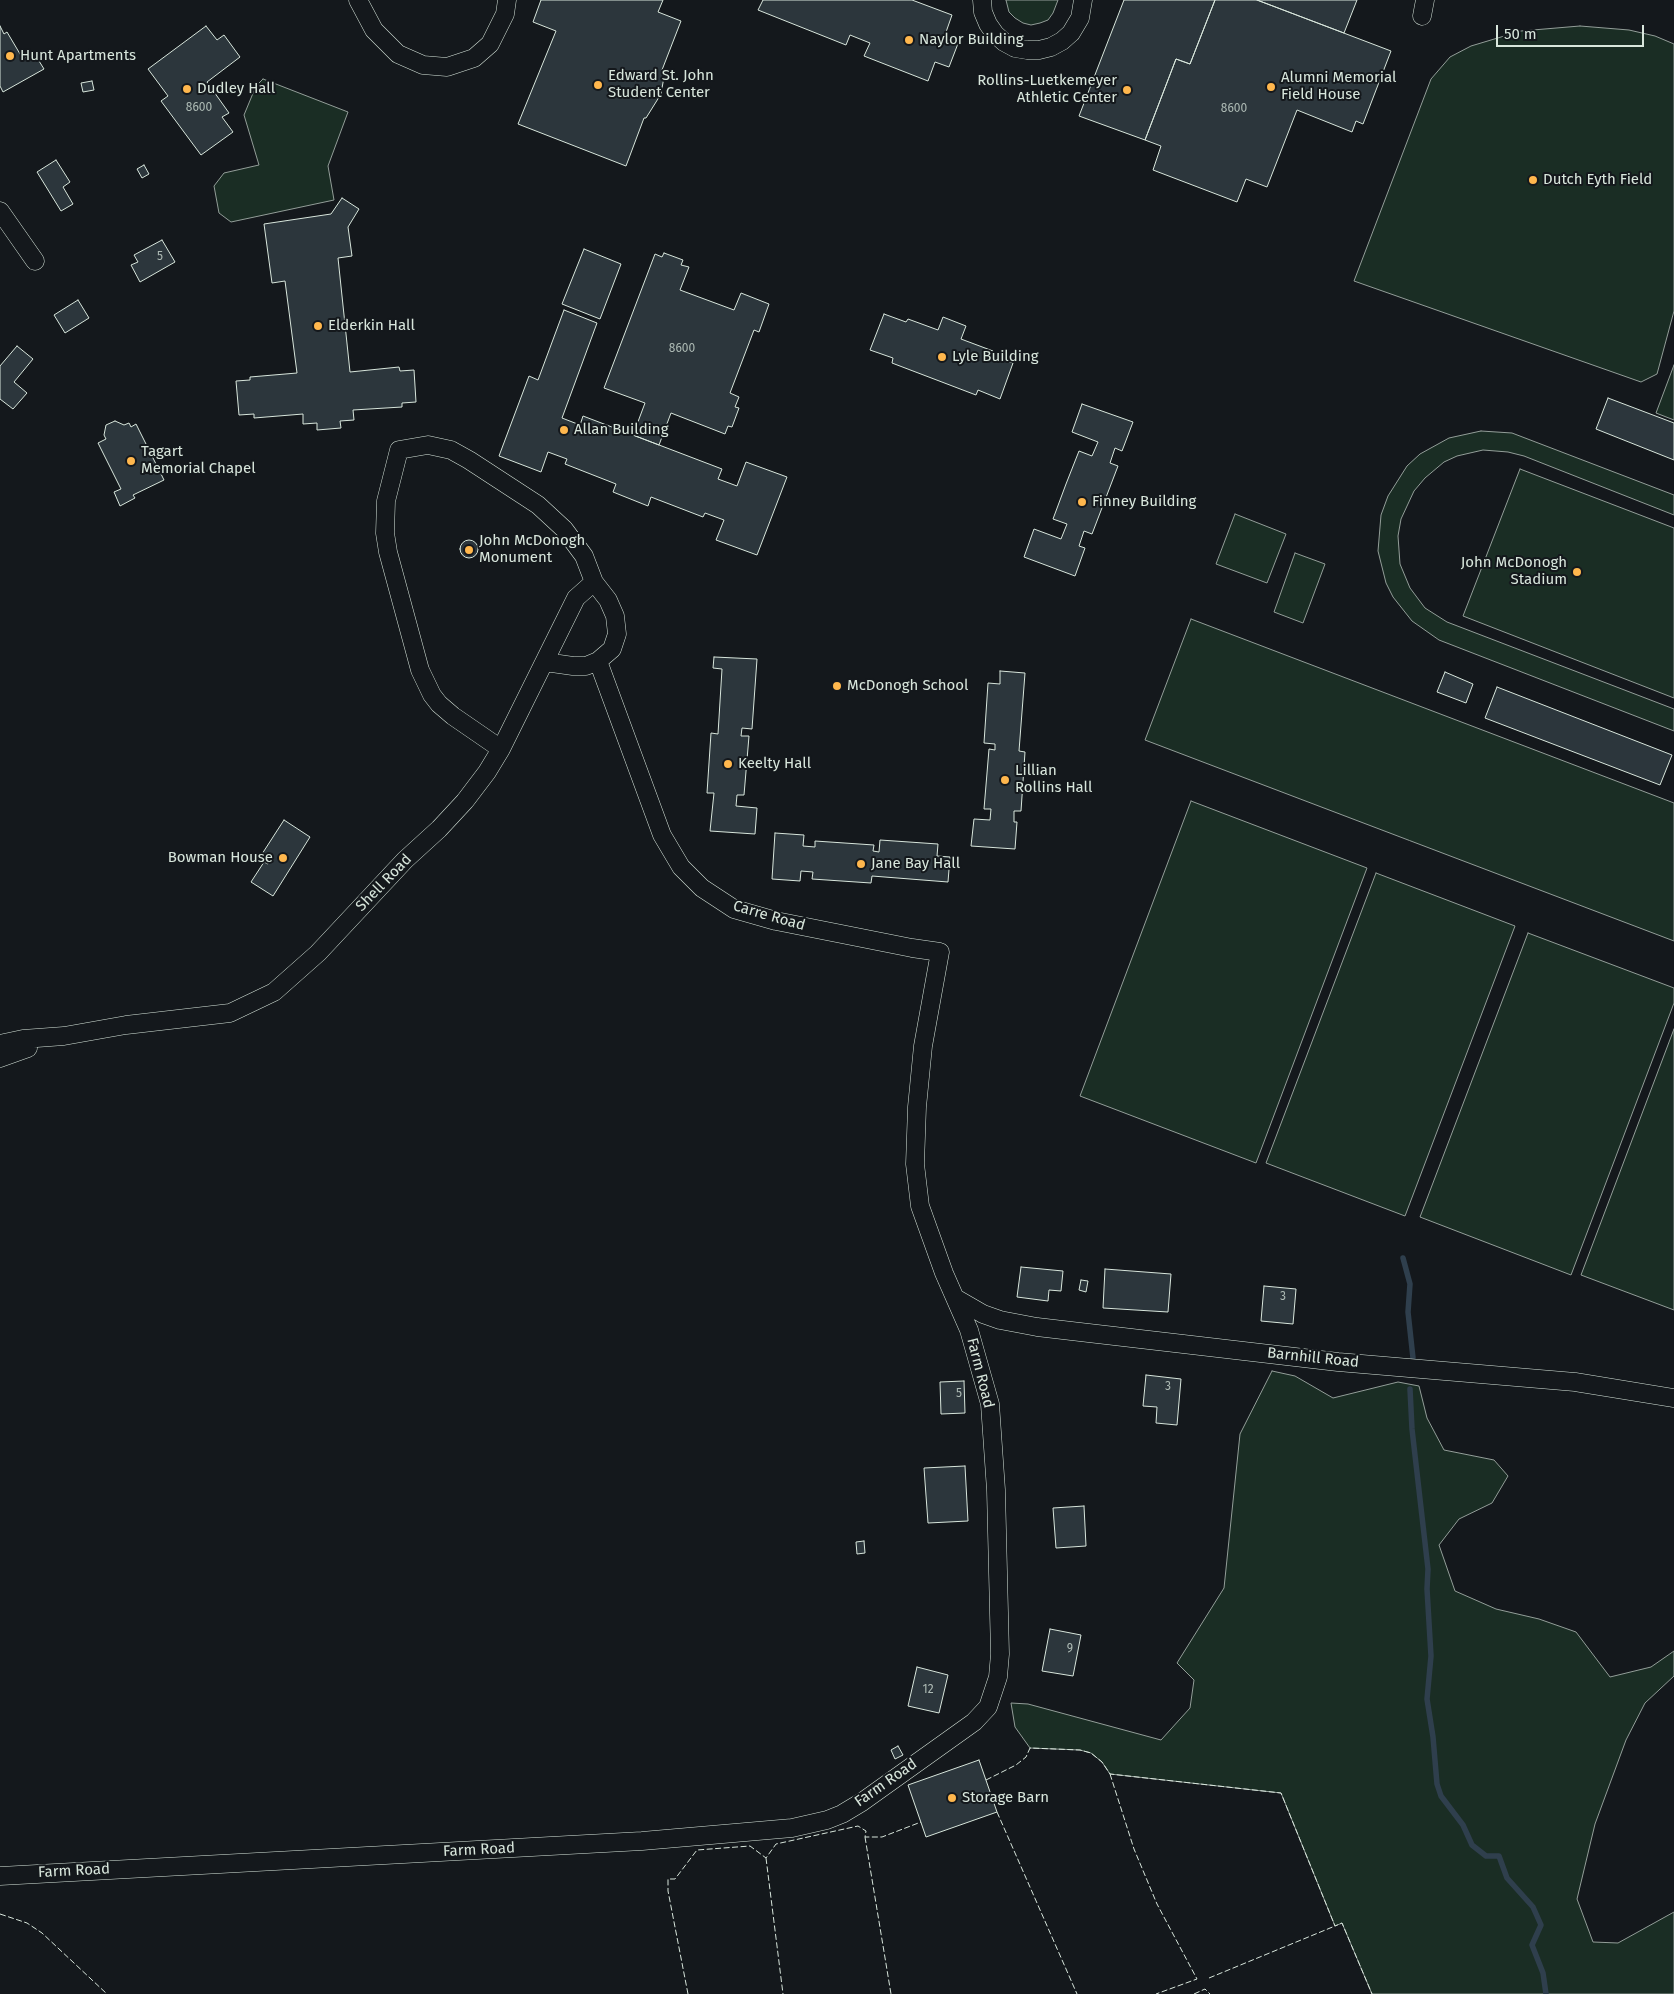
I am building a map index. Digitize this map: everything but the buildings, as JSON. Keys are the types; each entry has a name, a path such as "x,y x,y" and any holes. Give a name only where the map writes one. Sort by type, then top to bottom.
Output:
{"street":[{"path":"358,0 374,30 398,54 423,65 447,66 474,58 490,44 505,14 507,0"},
{"path":"982,0 988,24 995,34 1015,48 1027,50 1039,50 1062,41 1071,33 1080,18 1082,0"},
{"path":"0,211 35,262"},
{"path":"501,749 439,704 432,696 420,670 388,552 385,534 386,501 399,450 428,445 452,450 538,505 564,529 584,556 594,582 608,600 615,616 617,634 612,649 598,661 586,666 545,662"},
{"name":"Shell Road","path":"0,1044 24,1039 64,1036 126,1026 230,1014 274,992 318,953 405,860 439,829 465,801 487,772 501,749 576,598 594,582"},
{"name":"Carre Road","path":"598,661 662,835 681,867 702,888 734,909 776,921 940,952"},
{"name":"Farm Road","path":"0,1876 650,1841 792,1828 827,1820 848,1810 974,1722 988,1707 998,1677 1000,1654 996,1490 990,1404 979,1360 944,1273 920,1206 915,1164 917,1107 923,1046 940,952"},
{"name":"Shell Road","path":"0,1058 64,1036"},
{"name":"Barnhill Road","path":"956,1299 983,1314 1000,1320 1037,1327 1338,1362 1575,1382 1674,1398"}],"green space":[{"path":"1006,0 1058,0 1048,20 1031,25 1023,23 1009,12"},
{"name":"Dutch Eyth Field","path":"1580,26 1629,30 1655,36 1674,44 1674,311 1657,374 1641,382 1354,281 1431,79 1450,57 1471,46 1521,31"},
{"path":"263,79 348,112 328,166 334,200 231,222 219,213 214,186 224,173 259,165 244,115 256,86"},
{"path":"1674,365 1674,420 1656,413"},
{"path":"1481,431 1512,433 1674,495 1674,515 1524,456 1508,452 1483,450 1457,456 1444,462 1425,478 1414,491 1401,519 1398,536 1400,564 1410,588 1425,608 1447,622 1674,709 1674,731 1439,640 1412,621 1393,597 1386,583 1378,551 1381,515 1388,496 1407,466 1420,454 1449,438"},
{"name":"John McDonogh Stadium","path":"1520,469 1674,528 1674,698 1463,616"},
{"path":"1235,514 1286,534 1267,583 1216,564"},
{"path":"1295,553 1325,564 1303,623 1274,612"},
{"path":"1191,619 1674,803 1674,941 1145,740"},
{"path":"1191,801 1367,868 1256,1163 1080,1096"},
{"path":"1376,873 1515,926 1405,1216 1266,1163"},
{"path":"1528,933 1674,988 1674,1003 1571,1275 1420,1217"},
{"path":"1674,1029 1674,1310 1581,1275"},
{"path":"1272,1371 1295,1376 1333,1398 1398,1382 1419,1386 1427,1418 1444,1450 1494,1460 1508,1476 1492,1503 1459,1519 1439,1545 1455,1591 1496,1609 1539,1619 1576,1632 1610,1677 1651,1667 1674,1651 1674,1676 1645,1703 1626,1740 1595,1824 1577,1899 1593,1942 1618,1943 1674,1912 1674,1994 1372,1994 1342,1923 1335,1926 1281,1793 1110,1774 1102,1762 1091,1753 1080,1750 1030,1748 1015,1727 1011,1703 1028,1704 1161,1740 1190,1708 1194,1680 1177,1663 1224,1588 1240,1434"}],"waterway":[{"path":"1403,1258 1410,1284 1408,1312 1413,1358"},
{"path":"1410,1389 1412,1429 1428,1569 1427,1589 1431,1656 1427,1699 1433,1737 1437,1784 1441,1796 1463,1825 1472,1845 1486,1856 1499,1856 1507,1878 1533,1907 1541,1925 1532,1945 1543,1973 1546,1994"}],"fence":[{"path":"986,1780 1016,1765 1026,1757 1030,1748 1080,1750 1091,1753 1102,1762 1110,1774 1281,1793 1335,1926 1342,1923 1372,1994"},
{"path":"1110,1774 1134,1849 1157,1904 1197,1979 1156,1994"},
{"path":"997,1812 1077,1994"},
{"path":"688,1994 668,1891 668,1879 675,1879 697,1850 750,1846 766,1858 776,1844 858,1826 866,1831 865,1837 882,1837 921,1822"},
{"path":"865,1837 891,1994"},
{"path":"766,1858 783,1994"},
{"path":"0,1914 27,1923 42,1933 107,1994"},
{"path":"1209,1978 1335,1926"},
{"path":"1194,1994 1205,1989 1210,1994"}],"place":[{"name":"Naylor Building","path":"909,40"},
{"name":"Hunt Apartments","path":"10,56"},
{"name":"Edward St. John Student Center","path":"598,85"},
{"name":"Alumni Memorial Field House","path":"1271,87"},
{"name":"Dudley Hall","path":"187,89"},
{"name":"Rollins-Luetkemeyer Athletic Center","path":"1127,90"},
{"name":"Dutch Eyth Field","path":"1533,180"},
{"name":"Elderkin Hall","path":"318,326"},
{"name":"Lyle Building","path":"942,357"},
{"name":"Allan Building","path":"564,430"},
{"name":"Tagart Memorial Chapel","path":"131,461"},
{"name":"Finney Building","path":"1082,502"},
{"name":"John McDonogh Monument","path":"469,550"},
{"name":"John McDonogh Stadium","path":"1577,572"},
{"name":"McDonogh School","path":"837,686"},
{"name":"Keelty Hall","path":"728,764"},
{"name":"Lillian Rollins Hall","path":"1005,780"},
{"name":"Bowman House","path":"283,858"},
{"name":"Jane Bay Hall","path":"861,864"},
{"name":"Storage Barn","path":"952,1798"}]}
